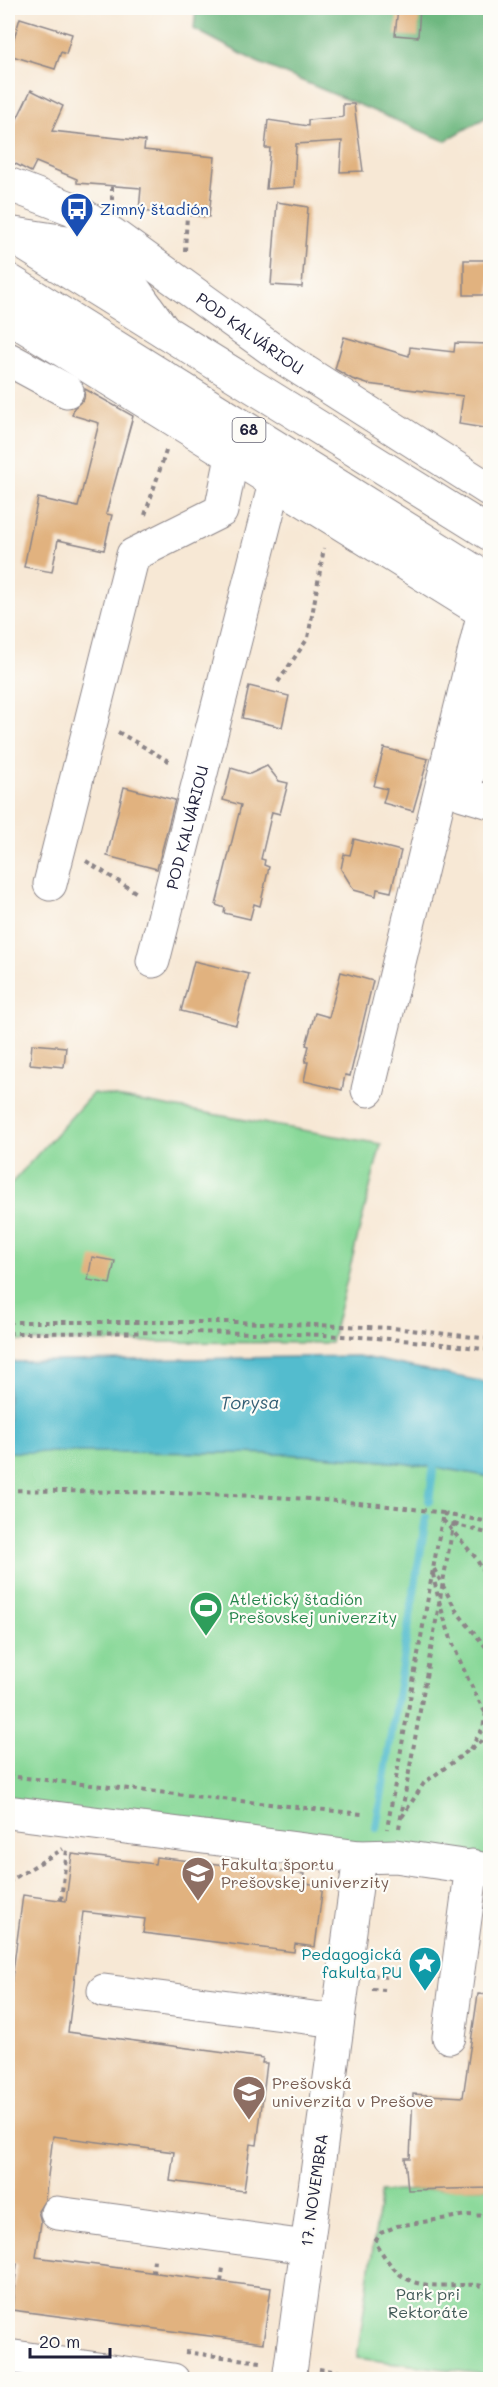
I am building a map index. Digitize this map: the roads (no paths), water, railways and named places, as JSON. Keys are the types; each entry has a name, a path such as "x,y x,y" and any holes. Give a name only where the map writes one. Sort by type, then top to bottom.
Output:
{"street":[{"name":"POD KALVÁRIOU","path":"8,184 74,209 121,240 288,362 490,490"},
{"name":"68","path":"8,234 490,534"},
{"name":"68","path":"10,295 490,580"},
{"path":"10,295 232,457 488,614 368,1090"},
{"path":"8,359 67,391"},
{"path":"50,884 133,555 221,511 232,457"},
{"name":"POD KALVÁRIOU","path":"153,961 275,483"},
{"path":"490,688 463,794 490,802"},
{"path":"8,1812 481,1868 449,2037"},
{"name":"17. NOVEMBRA","path":"290,2373 338,2021 379,1856"},
{"path":"104,1991 338,2021"},
{"path":"57,2212 307,2247"},
{"path":"8,2356 173,2365"}],"water":[{"name":"Torysa","path":"358,1356 490,1383 490,1477 371,1460 310,1456 189,1452 8,1452 8,1362"}],"waterway":[{"path":"429,1501 435,1457"},
{"path":"376,1828 426,1517"}],"place":[{"name":"Zimný štadión","path":"77,238"},
{"name":"Atletický štadión Prešovskej univerzity","path":"206,1637"},
{"name":"Fakulta športu Prešovskej univerzity","path":"198,1902"},
{"name":"Pedagogická fakulta PU","path":"425,1992"},
{"name":"Prešovská univerzita v Prešove","path":"249,2121"}],"park label":[{"name":"Park pri Rektoráte","path":"428,2303"}]}
